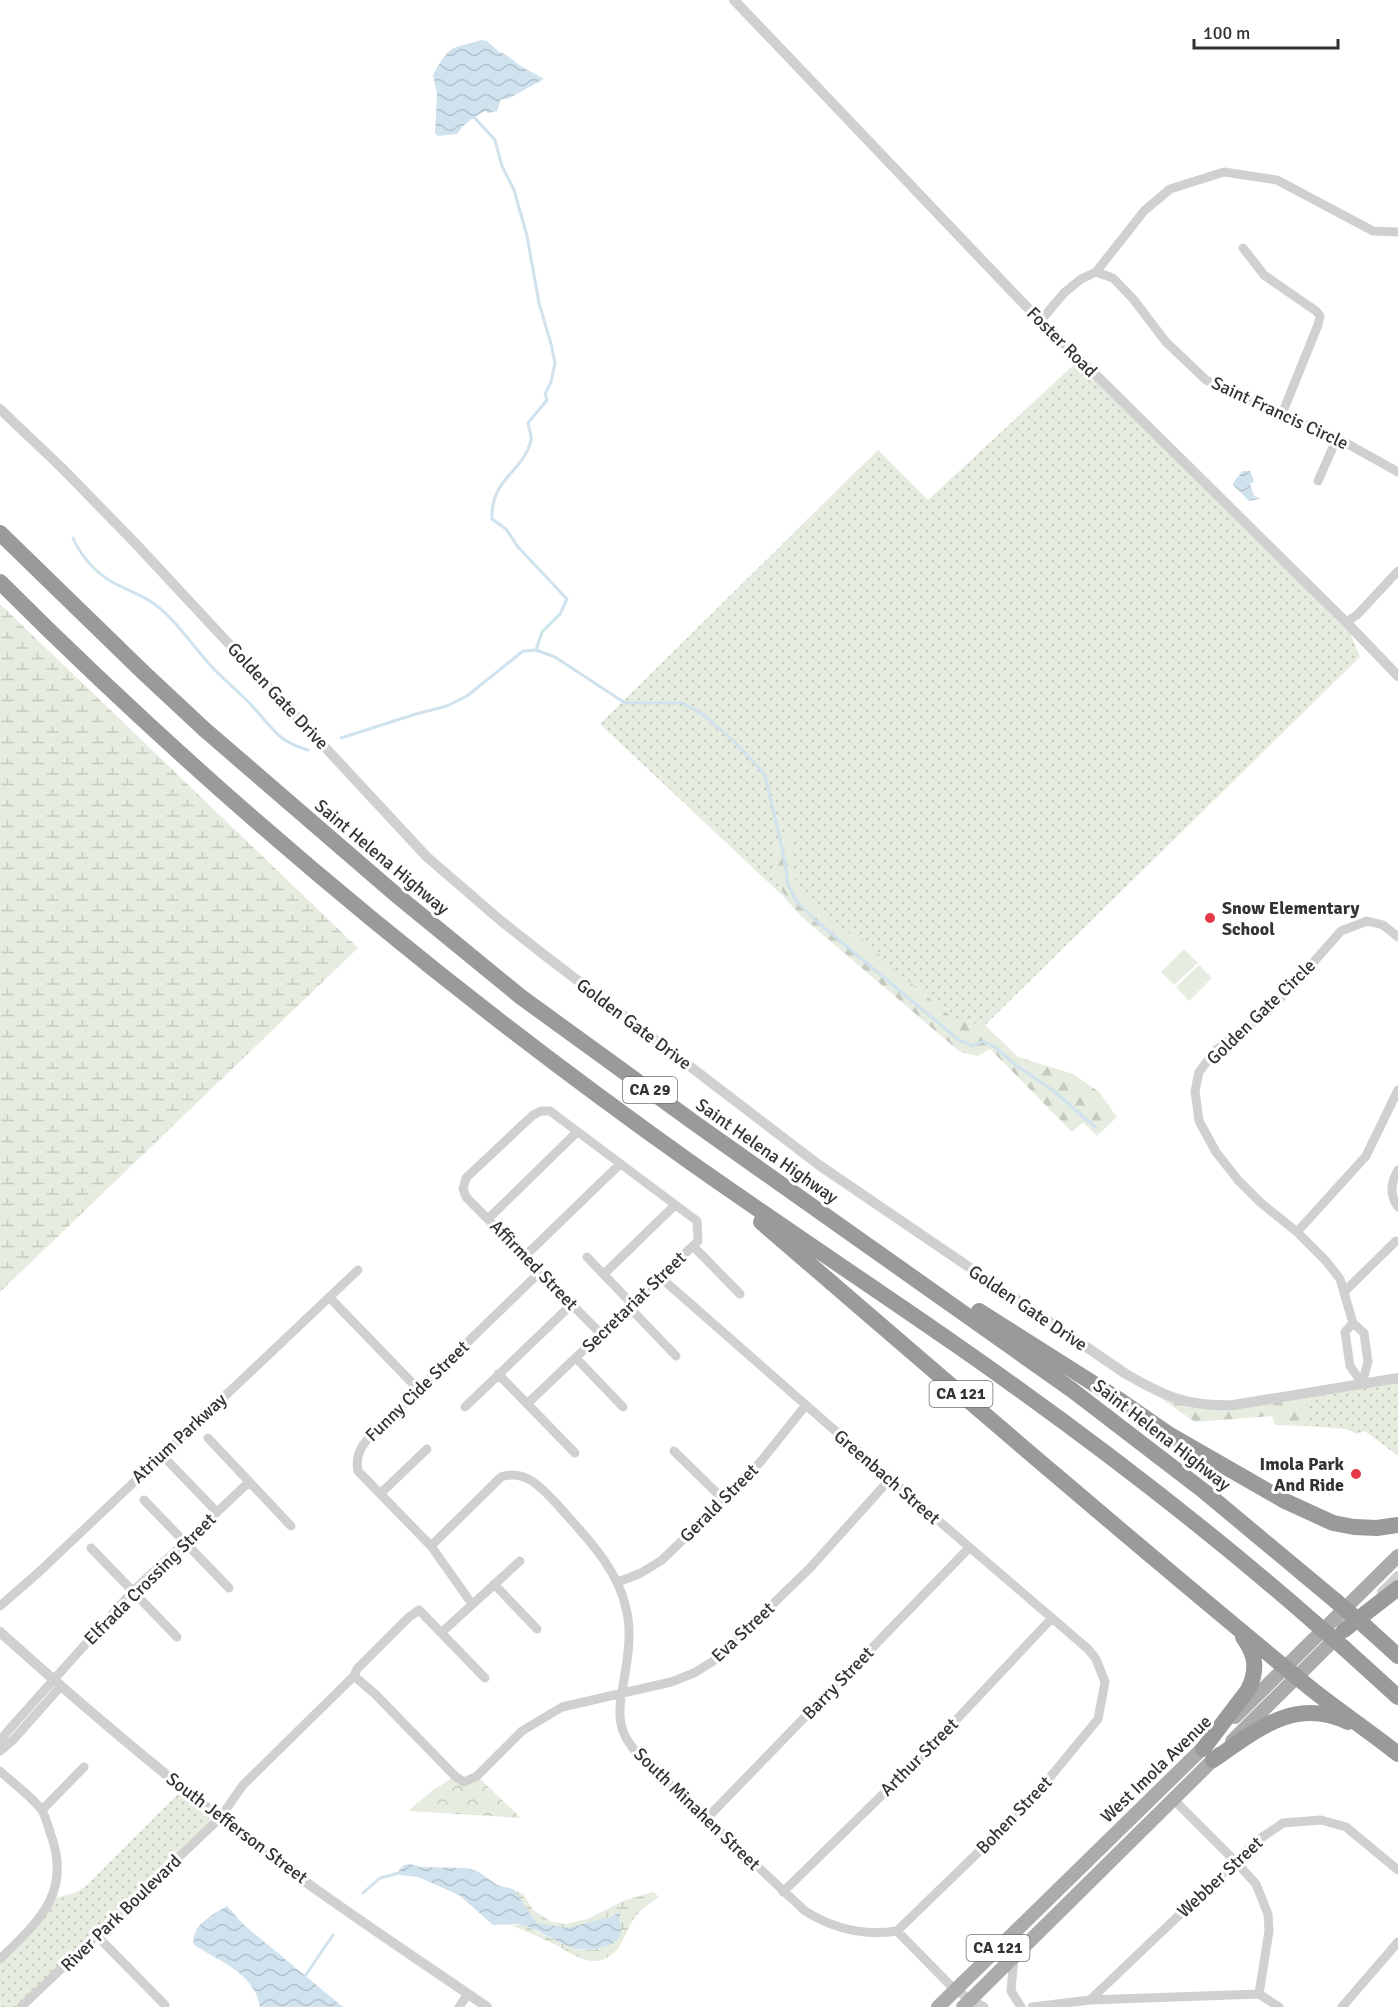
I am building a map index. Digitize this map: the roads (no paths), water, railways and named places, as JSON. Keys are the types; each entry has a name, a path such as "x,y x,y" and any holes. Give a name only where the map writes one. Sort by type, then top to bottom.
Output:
{"highway":[{"name":"Saint Helena Highway","path":"0,533 187,713 264,782 521,997 730,1149 1105,1415 1213,1499 1398,1656"},
{"name":"CA 29","path":"0,582 180,751 309,864 500,1020 692,1163 935,1330 1074,1429 1222,1545 1398,1697"},
{"path":"730,1149 1121,1401 1170,1435 1224,1467 1285,1501 1333,1522 1354,1527 1377,1528 1398,1525"},
{"name":"CA 121","path":"692,1163 1232,1623 1246,1640 1254,1655 1255,1673 1248,1690 1208,1754"},
{"name":"CA 121","path":"1344,1630 1398,1588"},
{"path":"1232,1623 1291,1672 1398,1754"},
{"path":"1366,1627 1398,1649"},
{"path":"1208,1754 1284,1716 1314,1712 1340,1719 1377,1737"}],"main road":[{"name":"West Imola Avenue","path":"938,2007 1208,1754 1291,1672 1398,1556"},
{"name":"West Imola Avenue","path":"1291,1672 1344,1630"},
{"name":"West Imola Avenue","path":"967,2003 1173,1799 1208,1754"}],"street":[{"name":"Foster Road","path":"734,0 1041,320 1398,676"},
{"path":"1041,320 1065,292 1081,279 1096,272 1144,211 1170,189 1224,172 1277,180 1373,231 1398,232"},
{"path":"1243,248 1264,275 1320,316 1282,414"},
{"name":"Saint Francis Circle","path":"1096,272 1113,278 1134,300 1166,342 1206,380 1337,438 1398,472"},
{"name":"Golden Gate Drive","path":"0,409 62,468 137,545 428,857 509,927 819,1165 1125,1374 1153,1390 1181,1401 1207,1406 1263,1401 1398,1378"},
{"path":"1318,481 1337,438"},
{"path":"1346,622 1358,615 1398,571"},
{"name":"Golden Gate Circle","path":"1362,1383 1368,1362 1364,1332 1353,1323 1340,1279 1326,1261 1297,1232 1261,1203 1238,1180 1216,1152 1199,1121 1195,1091 1199,1072 1216,1050 1250,1025 1287,992 1341,931 1367,921 1383,925 1398,937"},
{"path":"1297,1232 1366,1156 1398,1090"},
{"name":"Secretariat Street","path":"466,1197 463,1189 466,1178 533,1115 541,1111 550,1111 697,1221 698,1241 527,1404"},
{"path":"489,1218 578,1132"},
{"path":"525,1256 620,1164"},
{"path":"1398,1170 1392,1182 1392,1198 1398,1207"},
{"name":"Affirmed Street","path":"466,1197 601,1334"},
{"path":"604,1274 675,1205"},
{"path":"1344,1292 1396,1241"},
{"path":"693,1246 740,1294"},
{"path":"587,1257 676,1356"},
{"name":"Atrium Parkway","path":"0,1606 39,1572 358,1270"},
{"name":"Funny Cide Street","path":"472,1604 431,1546 358,1471 356,1460 362,1445 540,1272"},
{"name":"Greenbach Street","path":"660,1277 969,1548 1088,1649 1099,1664 1105,1682"},
{"path":"329,1297 418,1389"},
{"path":"465,1407 572,1304"},
{"name":"Golden Gate Circle","path":"1353,1323 1346,1332 1350,1366 1362,1383"},
{"path":"576,1358 623,1407"},
{"path":"498,1374 574,1453"},
{"name":"Gerald Street","path":"618,1582 641,1573 662,1560 762,1460 806,1406"},
{"path":"208,1438 291,1526"},
{"path":"380,1494 427,1449"},
{"path":"674,1451 724,1500"},
{"path":"162,1455 217,1512"},
{"name":"South Minahen Street","path":"431,1546 501,1478 510,1474 526,1476 549,1496 578,1527 618,1582 626,1607 630,1632 620,1712 622,1729 628,1743 805,1911 821,1921 841,1928 883,1933 897,1931"},
{"name":"Eva Street","path":"354,1677 375,1694 455,1776 464,1782 477,1776 522,1731 562,1707 671,1682 694,1673 715,1660 810,1568 890,1479"},
{"name":"Elfrada Crossing Street","path":"57,1683 133,1591 249,1482"},
{"path":"144,1500 230,1588"},
{"path":"91,1548 177,1637"},
{"name":"Barry Street","path":"707,1818 969,1548"},
{"path":"485,1678 441,1633 520,1561"},
{"name":"West Imola Avenue","path":"1344,1630 1398,1576"},
{"path":"494,1584 537,1629"},
{"name":"River Park Boulevard","path":"21,2007 220,1818 243,1785 354,1677 357,1670 409,1617 419,1610 441,1633"},
{"name":"Arthur Street","path":"783,1892 926,1752 1052,1618"},
{"name":"South Jefferson Street","path":"0,1632 57,1683 220,1818 487,2007"},
{"name":"Bohen Street","path":"897,1931 1028,1804 1083,1739 1098,1719 1105,1682"},
{"path":"0,1742 6,1733 57,1683"},
{"path":"0,1751 13,1740 57,1683"},
{"path":"42,1810 84,1767"},
{"path":"0,1771 42,1810 59,1866 55,1891 37,1923 0,1959"},
{"path":"1173,1799 1256,1884 1268,1914 1269,1931 1259,1994"},
{"name":"Webber Street","path":"1090,2000 1258,1840 1283,1823 1321,1820 1346,1827 1398,1870"},
{"path":"897,1931 967,2003 984,2007"},
{"path":"97,1936 165,2005"},
{"path":"1342,2007 1398,1942"},
{"path":"1014,1957 1011,1992 1021,2007"},
{"path":"459,2007 468,1994"},
{"path":"1032,2007 1090,2000 1259,1994 1279,2007"}],"water":[{"path":"481,40 487,41 499,52 544,79 508,99 501,99 497,111 488,113 485,111 473,118 457,134 438,136 435,133 437,94 433,75 452,49"},
{"path":"1243,471 1250,471 1254,481 1250,484 1254,496 1259,499 1249,501 1233,485"},
{"path":"404,1865 420,1867 467,1868 479,1872 497,1885 513,1889 537,1923 568,1928 621,1912 619,1919 621,1932 615,1942 590,1950 571,1947 526,1926 493,1925 459,1895 418,1877 400,1875 398,1871"},
{"path":"227,1906 244,1925 343,2007 260,2007 257,1995 244,1977 194,1945 199,1926"}],"waterway":[{"path":"474,117 495,140 502,166 514,190 527,236 539,303 555,363 551,382 545,394 547,400 528,423 531,441 527,452 496,494 492,519 506,529 518,547 567,599 560,614 542,632 536,650 555,657 625,703 682,703 704,715 739,746 765,775 788,884 796,901 816,921 959,1040 973,1046 983,1041 995,1047 1017,1066 1055,1092 1095,1127"},
{"path":"73,538 84,557 99,573 148,600 169,617 212,667 283,739 308,750"},
{"path":"341,738 447,706 467,696 523,651 536,650"},
{"path":"363,1893 380,1878 399,1873"},
{"path":"305,1976 333,1935"}],"place":[{"name":"Snow Elementary School","path":"1210,918"},
{"name":"Imola Park And Ride","path":"1356,1474"}]}
